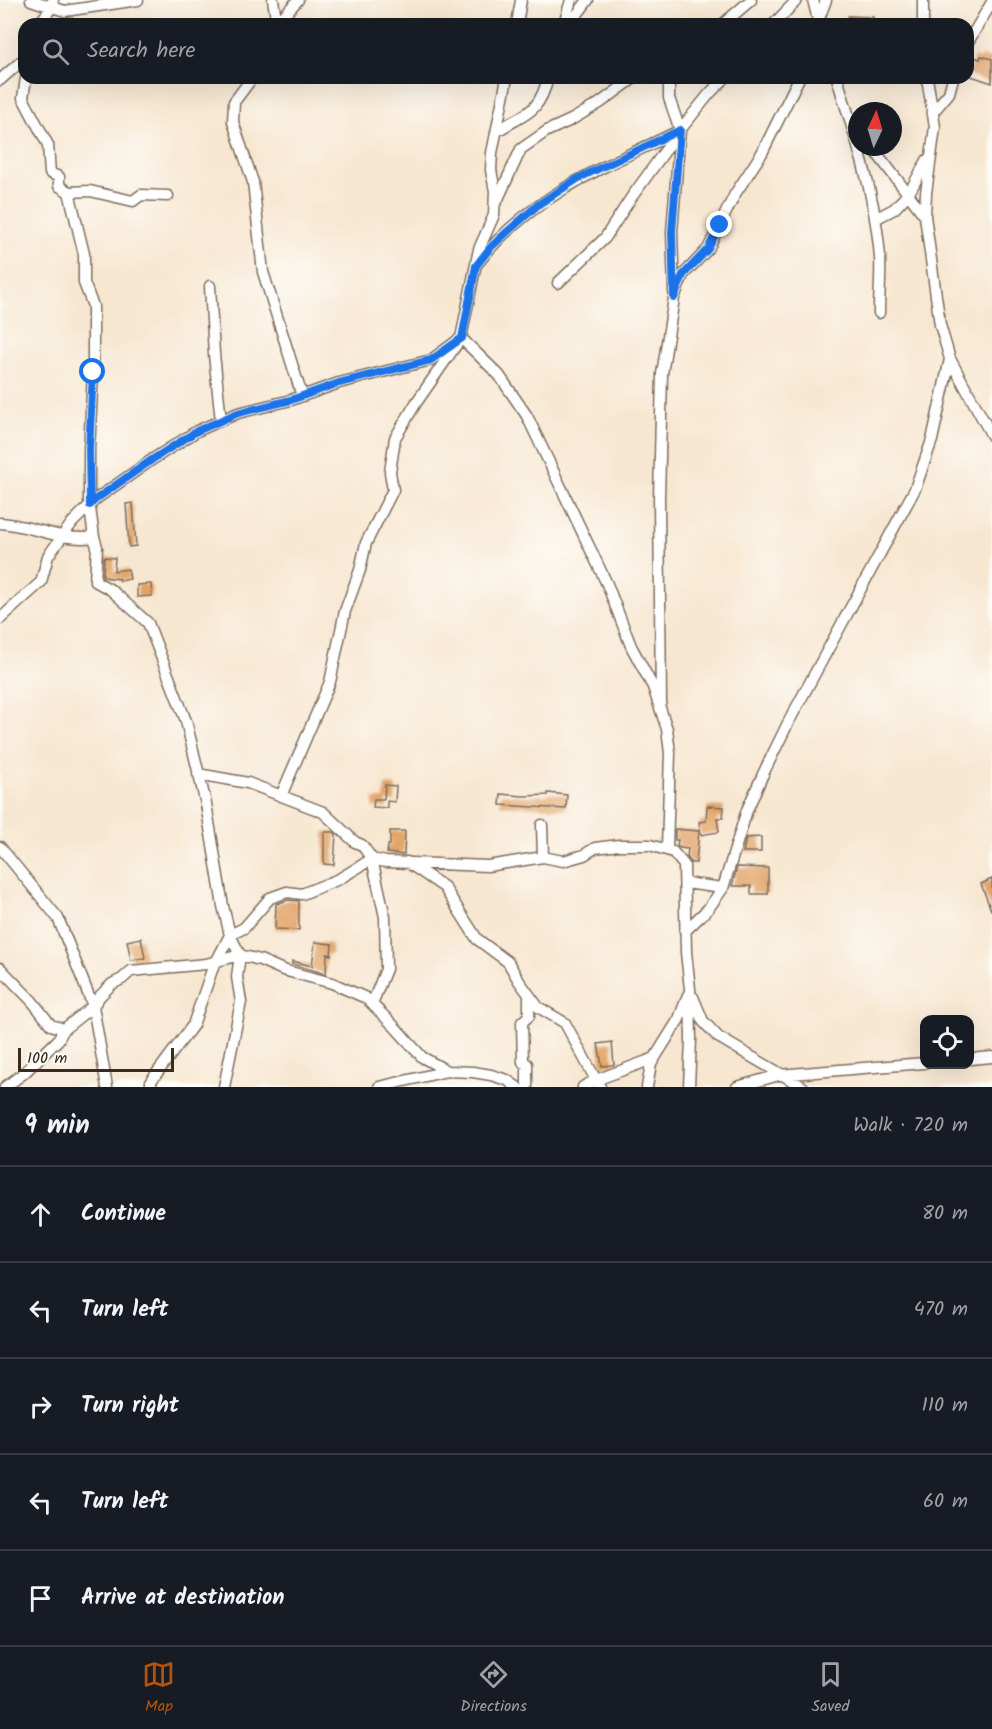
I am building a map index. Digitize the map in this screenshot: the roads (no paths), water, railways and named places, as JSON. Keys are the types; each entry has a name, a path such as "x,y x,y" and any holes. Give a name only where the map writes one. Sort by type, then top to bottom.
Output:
{"street":[{"path":"31,0 52,4 65,12 90,4 138,0"},
{"path":"273,0 276,18"},
{"path":"282,18 298,0"},
{"path":"518,18 521,0"},
{"path":"566,18 571,0"},
{"path":"574,18 588,0"},
{"path":"730,18 751,0"},
{"path":"780,18 797,0"},
{"path":"813,0 817,18"},
{"path":"820,18 826,0"},
{"path":"974,32 992,2"},
{"path":"922,3 923,18"},
{"path":"43,18 52,4"},
{"path":"0,80 18,64"},
{"path":"25,84 23,98 48,145 50,173 59,177 59,186 69,192 90,191 133,201 141,195 168,196"},
{"path":"248,84 234,102 233,122 254,182 263,272 302,396"},
{"path":"281,796 330,682 345,611 360,570 366,543 393,490 390,472 395,438 462,338 479,249 494,215 495,191 491,170 506,84"},
{"path":"496,132 534,110 545,92 547,84"},
{"path":"494,207 521,149 547,131 600,103 626,84"},
{"path":"660,707 659,499 662,374 674,298 672,232 680,130 669,98 669,84"},
{"path":"558,284 605,238 680,130 719,84"},
{"path":"674,298 683,275 708,249 735,194 762,153 795,84"},
{"path":"839,84 848,108"},
{"path":"928,84 935,127 925,216 940,326 950,359 992,436"},
{"path":"933,112 949,93 951,84"},
{"path":"476,266 490,248 539,204 579,178 680,130"},
{"path":"875,219 894,209 909,193 931,153"},
{"path":"861,156 870,187 880,259 879,313"},
{"path":"879,156 925,216"},
{"path":"69,192 84,254 84,283 93,306 93,372 89,450 90,505 97,547 95,581 111,590 148,623 186,721 206,804 223,906 230,935 240,955 237,977 241,1002 224,1087"},
{"path":"210,286 221,421"},
{"path":"0,619 41,582 48,556 72,524 96,499 197,431 238,413 302,396 339,383 431,360 462,338"},
{"path":"462,338 499,375 527,416 588,542 631,646 653,687 667,729 670,753 667,849"},
{"path":"685,931 708,909 723,888 747,810 764,772 788,723 915,489 932,440 950,359"},
{"path":"0,523 21,524 78,540 94,537"},
{"path":"198,774 248,783 323,812 355,842 362,845 372,859 385,918 386,969 372,1004"},
{"path":"542,825 543,857"},
{"path":"151,1087 151,1081 193,1025 216,962 230,935 244,928 270,898 287,892 302,894 339,879 372,859 488,866 543,857 563,861 584,855 595,848 650,845 667,849 680,858 684,865 685,931 690,989 689,1087"},
{"path":"0,847 58,918 93,1006 107,1087"},
{"path":"406,862 444,887 477,939 508,962 538,1007 564,1023 598,1084"},
{"path":"685,883 723,888"},
{"path":"5,1087 24,1073 58,1040 64,1029 93,1006 112,984 131,971 206,964 240,955 283,970 332,983 366,998 422,1057 447,1071"},
{"path":"0,968 32,1001 51,1025 64,1029"},
{"path":"647,1087 651,1064 679,1019 690,989"},
{"path":"690,989 704,1021 718,1036 803,1087"},
{"path":"527,1087 527,1064 523,1062 522,1022 529,1016 529,995"},
{"path":"974,1059 992,1057"},
{"path":"583,1087 598,1084 655,1058"},
{"path":"737,1087 782,1075 920,1063"},
{"path":"379,1087 447,1071 491,1075 507,1080 517,1087"}]}
